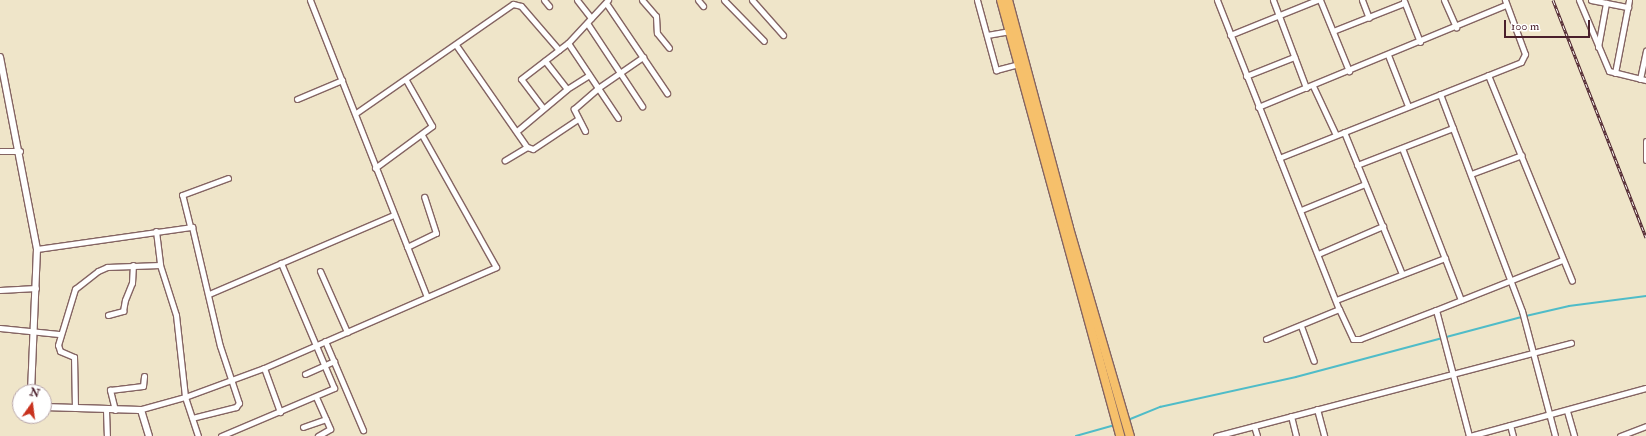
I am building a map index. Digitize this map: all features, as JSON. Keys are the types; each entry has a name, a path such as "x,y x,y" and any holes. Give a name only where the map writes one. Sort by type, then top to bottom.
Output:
{"main road":[{"path":"1001,0 1120,434"},
{"path":"1008,0 1069,228 1129,433"}],"street":[{"path":"310,0 356,113 375,168 427,297"},
{"path":"544,0 548,6"},
{"path":"577,0 591,18"},
{"path":"642,0 658,19 657,33 669,48"},
{"path":"698,0 703,6"},
{"path":"724,0 764,41"},
{"path":"752,0 782,35"},
{"path":"977,0 996,70 1018,64"},
{"path":"1217,0 1258,107 1351,336 1357,340 1436,310 1510,279 1562,260"},
{"path":"1273,0 1306,88"},
{"path":"1230,35 1318,0 1333,31 1349,71"},
{"path":"1362,0 1369,18"},
{"path":"1444,0 1456,27"},
{"path":"1579,0 1607,67 1615,73 1646,80"},
{"path":"1591,0 1628,7"},
{"path":"1615,73 1629,0"},
{"path":"543,108 521,79 568,43 607,1 642,57 667,93"},
{"path":"356,113 406,80 516,2 559,50"},
{"path":"1333,31 1369,18 1404,2 1420,42"},
{"path":"1258,107 1456,27 1505,2 1526,57 1521,62 1279,158"},
{"path":"1598,47 1606,3"},
{"path":"587,23 642,106"},
{"path":"987,35 1010,31"},
{"path":"568,43 618,118"},
{"path":"456,45 527,147 533,149 578,119"},
{"path":"1640,78 1646,51"},
{"path":"1388,55 1408,106"},
{"path":"0,57 20,151 37,249 32,384"},
{"path":"585,131 574,109 598,88 642,57"},
{"path":"1246,76 1294,57"},
{"path":"545,61 567,89"},
{"path":"517,131 567,89 589,75"},
{"path":"1488,75 1522,155 1562,260 1572,282"},
{"path":"297,99 342,80"},
{"path":"375,168 422,135 432,126 406,80"},
{"path":"1313,86 1336,136"},
{"path":"1440,94 1522,311 1555,436"},
{"path":"1357,166 1453,128"},
{"path":"1344,132 1402,274"},
{"path":"52,407 138,410 185,397 264,368 496,267 422,135"},
{"path":"1646,142 1646,160"},
{"path":"505,160 527,147"},
{"path":"1402,148 1461,300"},
{"path":"0,151 20,151"},
{"path":"1471,174 1522,155"},
{"path":"192,418 238,406 182,195 228,178"},
{"path":"1301,210 1365,184"},
{"path":"407,247 436,233 424,197"},
{"path":"209,294 394,215"},
{"path":"37,249 190,226"},
{"path":"1318,254 1383,226"},
{"path":"156,231 160,265 175,309 185,397 198,436"},
{"path":"1336,300 1444,258"},
{"path":"221,436 316,397 334,388 281,263"},
{"path":"108,315 123,311 125,300 132,283 133,265"},
{"path":"75,408 74,358 59,350 59,334 77,285 107,267 160,265"},
{"path":"320,270 346,332"},
{"path":"0,290 36,288"},
{"path":"1266,339 1301,326 1339,309"},
{"path":"1436,310 1470,436 1567,411 1646,388"},
{"path":"1301,326 1314,361"},
{"path":"0,328 34,333 59,334"},
{"path":"325,341 363,430"},
{"path":"1216,436 1317,409 1453,376 1572,343"},
{"path":"305,374 334,361"},
{"path":"264,368 280,412"},
{"path":"115,410 110,390 143,386 144,376"},
{"path":"316,397 330,430 318,436"},
{"path":"1317,409 1324,436"},
{"path":"106,410 107,436"},
{"path":"138,410 142,411 149,436"},
{"path":"1567,411 1574,436"},
{"path":"1291,416 1296,436"},
{"path":"303,427 326,419"},
{"path":"1510,425 1513,436"},
{"path":"1254,426 1257,436"},
{"path":"1620,436 1646,426"}],"waterway":[{"path":"1526,316 1569,306 1646,296"},
{"path":"1128,420 1160,407 1296,377 1522,317"},
{"path":"1076,436 1115,425"}],"railway":[{"path":"1553,0 1646,237"}]}
